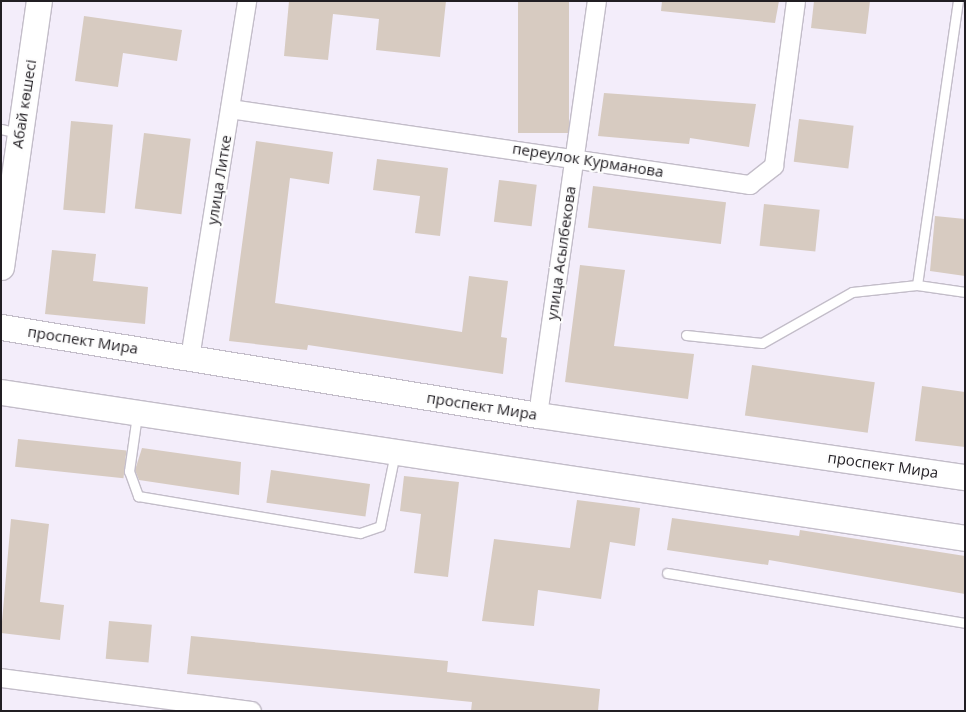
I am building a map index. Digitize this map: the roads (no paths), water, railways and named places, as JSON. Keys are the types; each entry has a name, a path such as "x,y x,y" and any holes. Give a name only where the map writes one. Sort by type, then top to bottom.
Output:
{"main road":[{"name":"Абай көшесі","path":"1,267 10,131 39,1"},
{"name":"проспект Мира","path":"1,327 538,415 965,478"},
{"path":"1,392 965,538"}],"street":[{"name":"улица Литке","path":"190,358 247,1"},
{"name":"улица Асылбекова","path":"538,415 597,1"},
{"name":"переулок Курманова","path":"230,109 750,185 774,166 796,1"},
{"path":"1,678 252,711"}],"lane":[{"path":"917,285 958,1"},
{"path":"686,335 762,344 852,292 917,285 965,292"},
{"path":"137,413 129,471 138,496 360,533 380,526 396,452"},
{"path":"667,574 965,623"}]}
